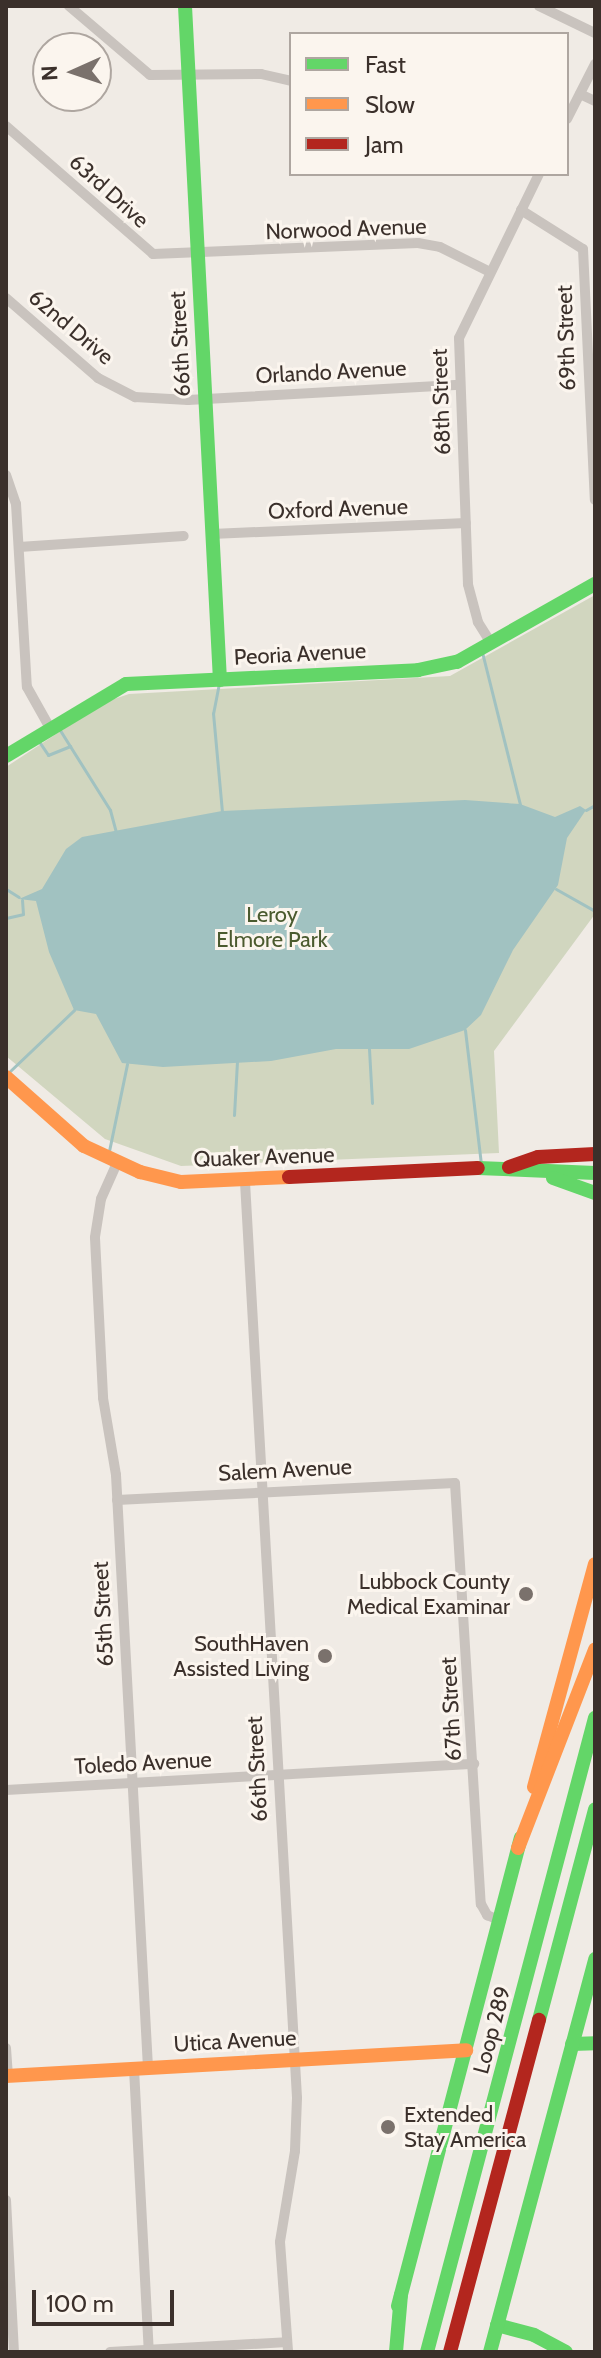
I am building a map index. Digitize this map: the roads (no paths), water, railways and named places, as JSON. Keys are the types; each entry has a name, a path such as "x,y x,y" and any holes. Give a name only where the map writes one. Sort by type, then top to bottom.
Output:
{"main road":[{"name":"66th Street","path":"185,6 220,680"},
{"name":"Peoria Avenue","path":"6,756 126,684 439,668 491,643 595,584"},
{"name":"Quaker Avenue","path":"6,1077 56,1125 117,1163 181,1182 245,1182 509,1167 538,1157 595,1154"},
{"name":"Quaker Avenue","path":"509,1167 537,1174 595,1173"},
{"path":"537,1174 595,1193"},
{"path":"386,2352 595,1564"},
{"path":"518,1848 595,1649"},
{"name":"Loop 289","path":"427,2352 595,1718"},
{"name":"Loop 289","path":"450,2352 595,1809"},
{"path":"490,2352 595,1959"},
{"path":"572,2044 595,2043"},
{"name":"Utica Avenue","path":"7,2076 466,2050"},
{"path":"396,2352 401,2295"},
{"path":"497,2325 534,2335 566,2352"}],"street":[{"path":"69,6 138,68 162,78 261,74 289,81"},
{"path":"539,6 595,33"},
{"path":"569,115 595,64"},
{"path":"580,94 595,101"},
{"name":"63rd Drive","path":"6,126 144,249 164,256 198,255"},
{"name":"68th Street","path":"491,643 470,600 459,338 538,176"},
{"name":"69th Street","path":"521,210 583,249 595,500"},
{"name":"Norwood Avenue","path":"198,255 418,243 440,247 490,272"},
{"name":"62nd Drive","path":"6,298 119,390 135,397 205,399"},
{"name":"Orlando Avenue","path":"205,399 460,385"},
{"path":"6,475 16,504 27,687 50,728"},
{"name":"Oxford Avenue","path":"212,534 466,523"},
{"path":"19,547 184,536"},
{"name":"65th Street","path":"117,1163 101,1199 95,1238 103,1398 117,1500 133,1783 149,2351"},
{"name":"66th Street","path":"245,1182 298,2125 280,2242 287,2347"},
{"name":"Salem Avenue","path":"117,1500 264,1490 455,1483"},
{"name":"67th Street","path":"455,1483 481,1904 487,1915 501,1921"},
{"name":"Toledo Avenue","path":"6,1790 474,1764"},
{"path":"6,2048 7,2076"},
{"path":"6,2200 14,2352"},
{"path":"110,2352 287,2347"}],"water":[{"path":"465,800 520,804 555,817 580,806 586,810 567,838 558,885 513,950 481,1015 465,1030 409,1049 336,1049 271,1061 163,1067 122,1063 96,1014 74,1010 49,952 36,901 19,899 42,889 66,849 82,837 222,811"}],"waterway":[{"path":"482,652 520,804"},
{"path":"219,683 213,713 222,811"},
{"path":"58,727 110,810 116,832"},
{"path":"38,740 48,755 70,746"},
{"path":"586,810 595,805"},
{"path":"6,889 19,897"},
{"path":"556,889 595,911"},
{"path":"6,918 23,914 22,900"},
{"path":"9,1072 74,1010"},
{"path":"465,1030 481,1165"},
{"path":"369,1049 372,1103"},
{"path":"234,1115 237,1062"},
{"path":"109,1151 127,1064"}],"place":[{"name":"Lubbock County Medical Examinar","path":"526,1594"},
{"name":"SouthHaven Assisted Living","path":"325,1656"},
{"name":"Extended Stay America","path":"388,2127"}],"park label":[{"name":"Leroy Elmore Park","path":"272,926"}]}
